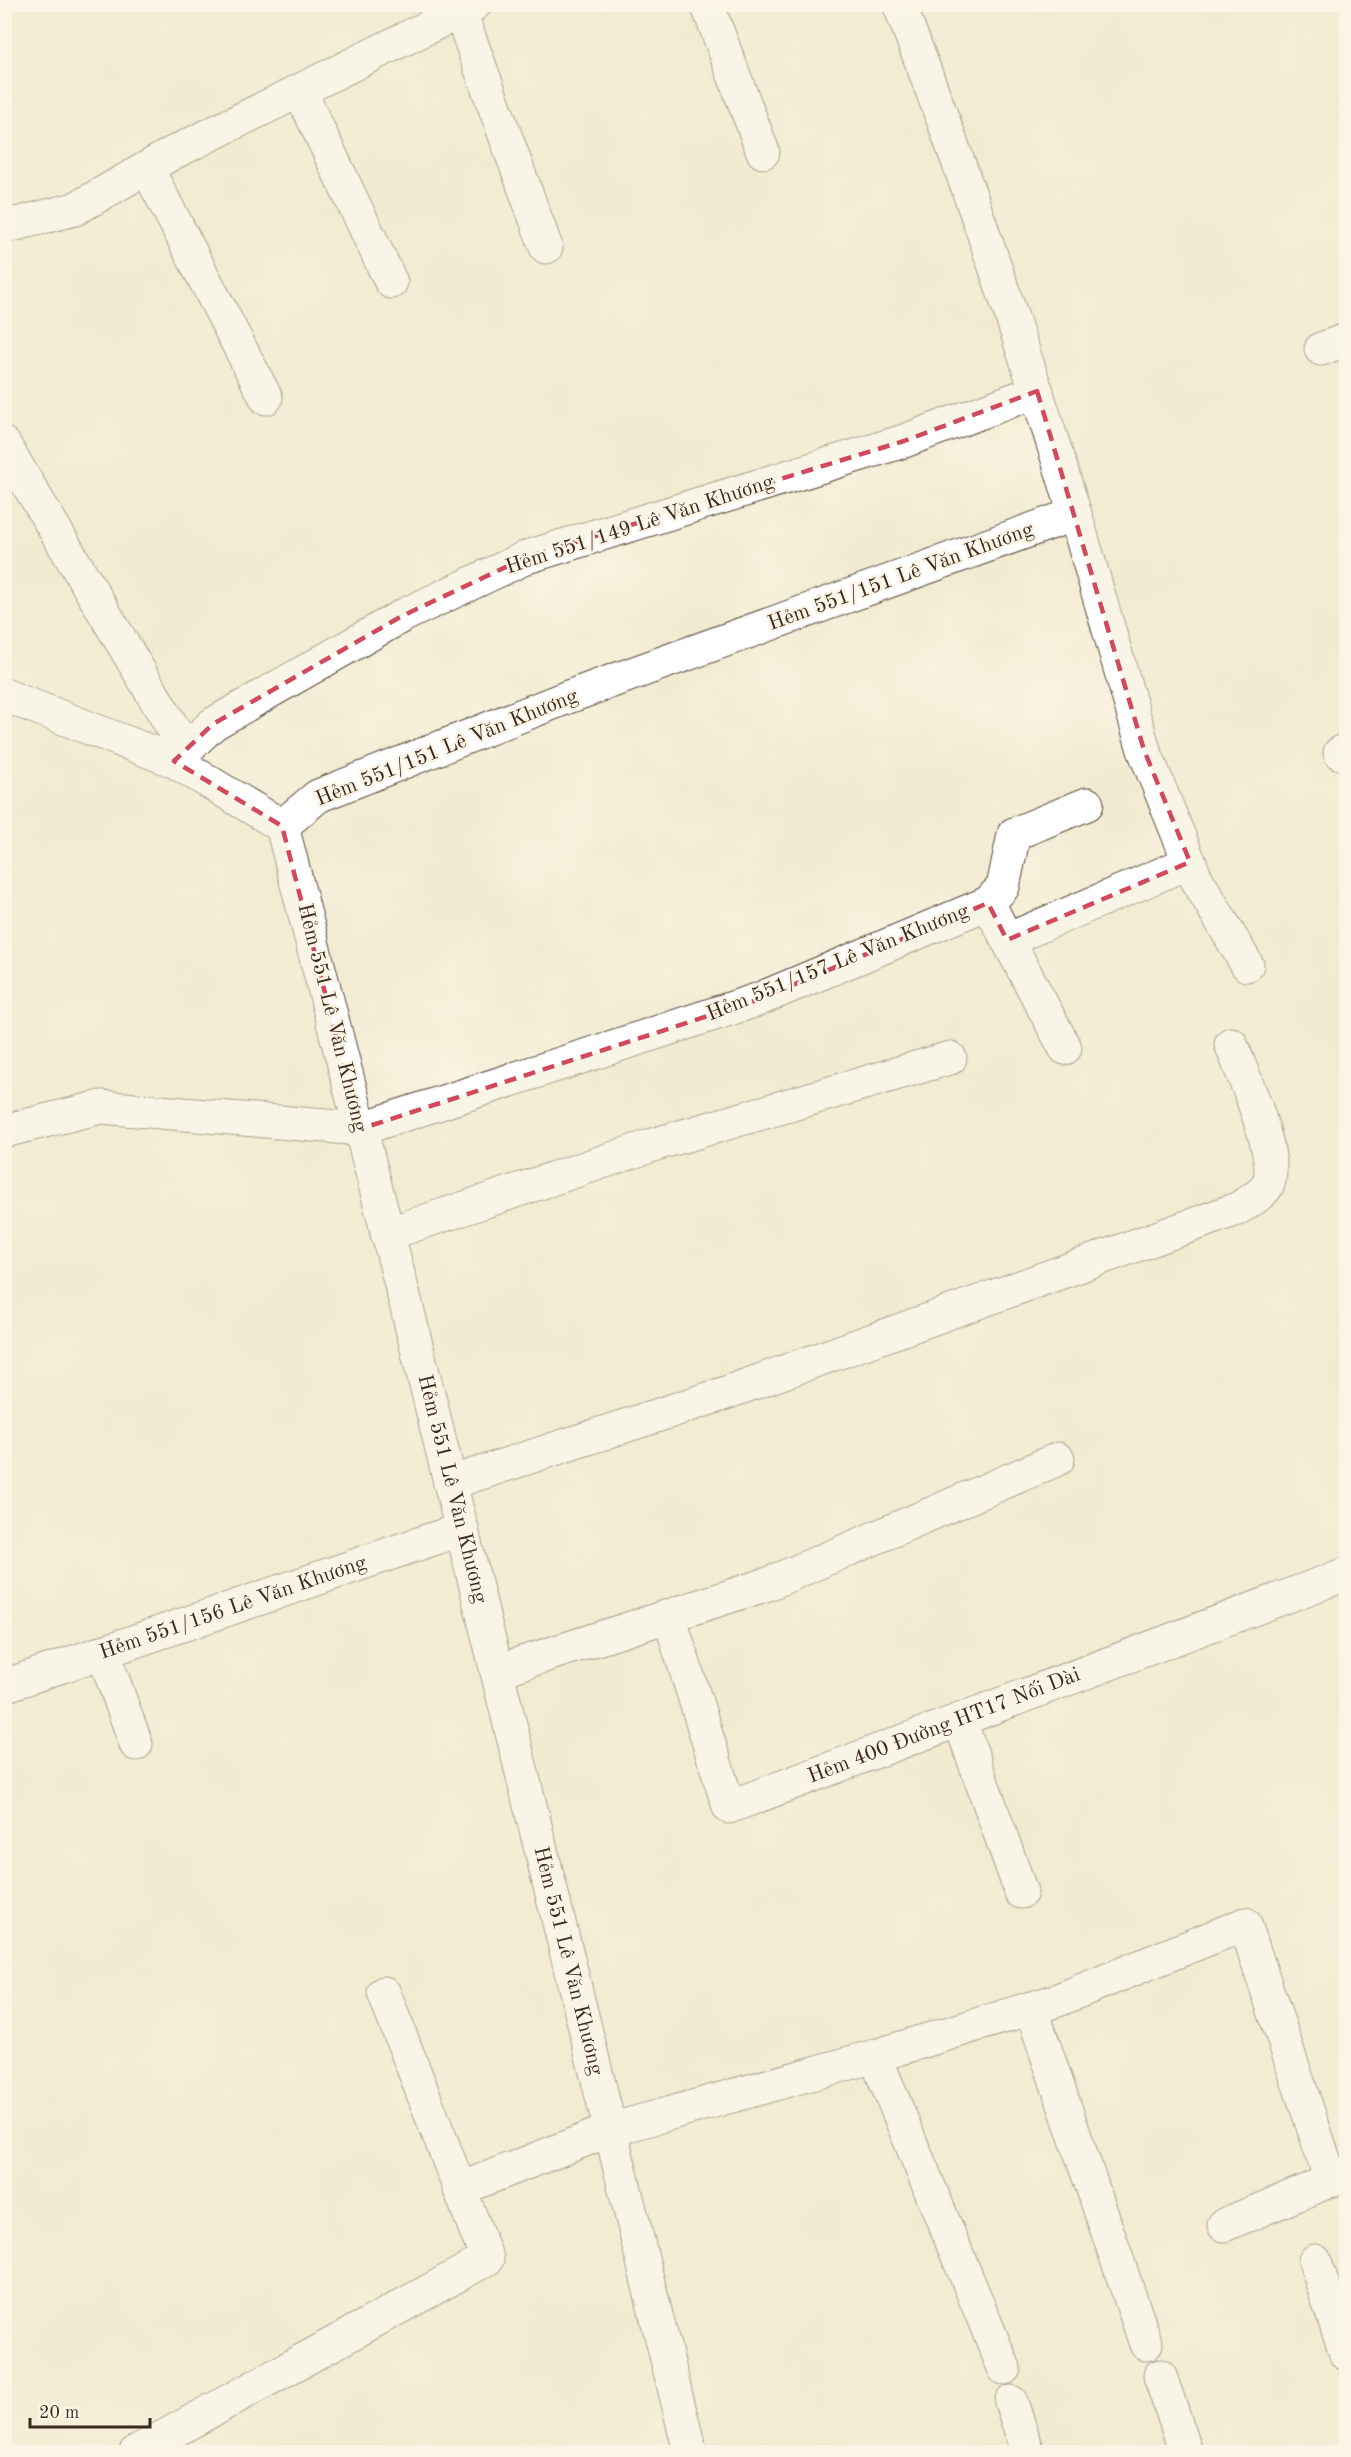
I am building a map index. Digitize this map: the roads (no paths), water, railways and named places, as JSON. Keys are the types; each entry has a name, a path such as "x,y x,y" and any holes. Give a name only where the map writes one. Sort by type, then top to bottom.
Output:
{"street":[{"path":"707,4 763,152"},
{"path":"899,4 957,152 1037,391 1144,750 1195,876 1247,965"},
{"path":"4,227 75,209 147,168 467,8 546,247"},
{"path":"300,91 390,282"},
{"path":"147,168 266,398"},
{"name":"Hẻm 551/149 Lê Văn Khương","path":"180,755 213,724 402,616 527,556 904,441 1037,391"},
{"path":"4,444 180,755"},
{"name":"Hẻm 551/151 Lê Văn Khương","path":"282,826 318,796 568,697 1075,514"},
{"path":"4,695 180,755 282,826"},
{"path":"988,903 1003,887 1014,834 1087,804"},
{"name":"Hẻm 551 Lê Văn Khương","path":"282,826 462,1529 690,2452"},
{"path":"1007,940 1190,862"},
{"name":"Hẻm 551/157 Lê Văn Khương","path":"360,1129 757,1000 988,903 1065,1048"},
{"path":"450,1483 720,1395 1237,1209 1267,1185 1272,1165 1260,1122 1232,1044"},
{"path":"387,1234 656,1144 950,1058"},
{"path":"4,1131 102,1107 360,1129"},
{"path":"497,1671 768,1584 1058,1459"},
{"name":"Hẻm 551/156 Lê Văn Khương","path":"4,1686 462,1529"},
{"name":"Hẻm 400 Đường HT17 Nối Dài","path":"669,1616 729,1807 1347,1574"},
{"path":"103,1652 135,1744"},
{"path":"960,1721 1021,1892"},
{"path":"460,2189 610,2130 875,2056 1059,2000 1245,1924 1339,2177 1224,2225"},
{"path":"136,2452 487,2259 384,1993"},
{"path":"1031,2008 1146,2344"},
{"path":"875,2056 1004,2368"},
{"path":"1315,2261 1347,2354"},
{"path":"1160,2376 1186,2452"},
{"path":"1011,2402 1028,2452"}]}
